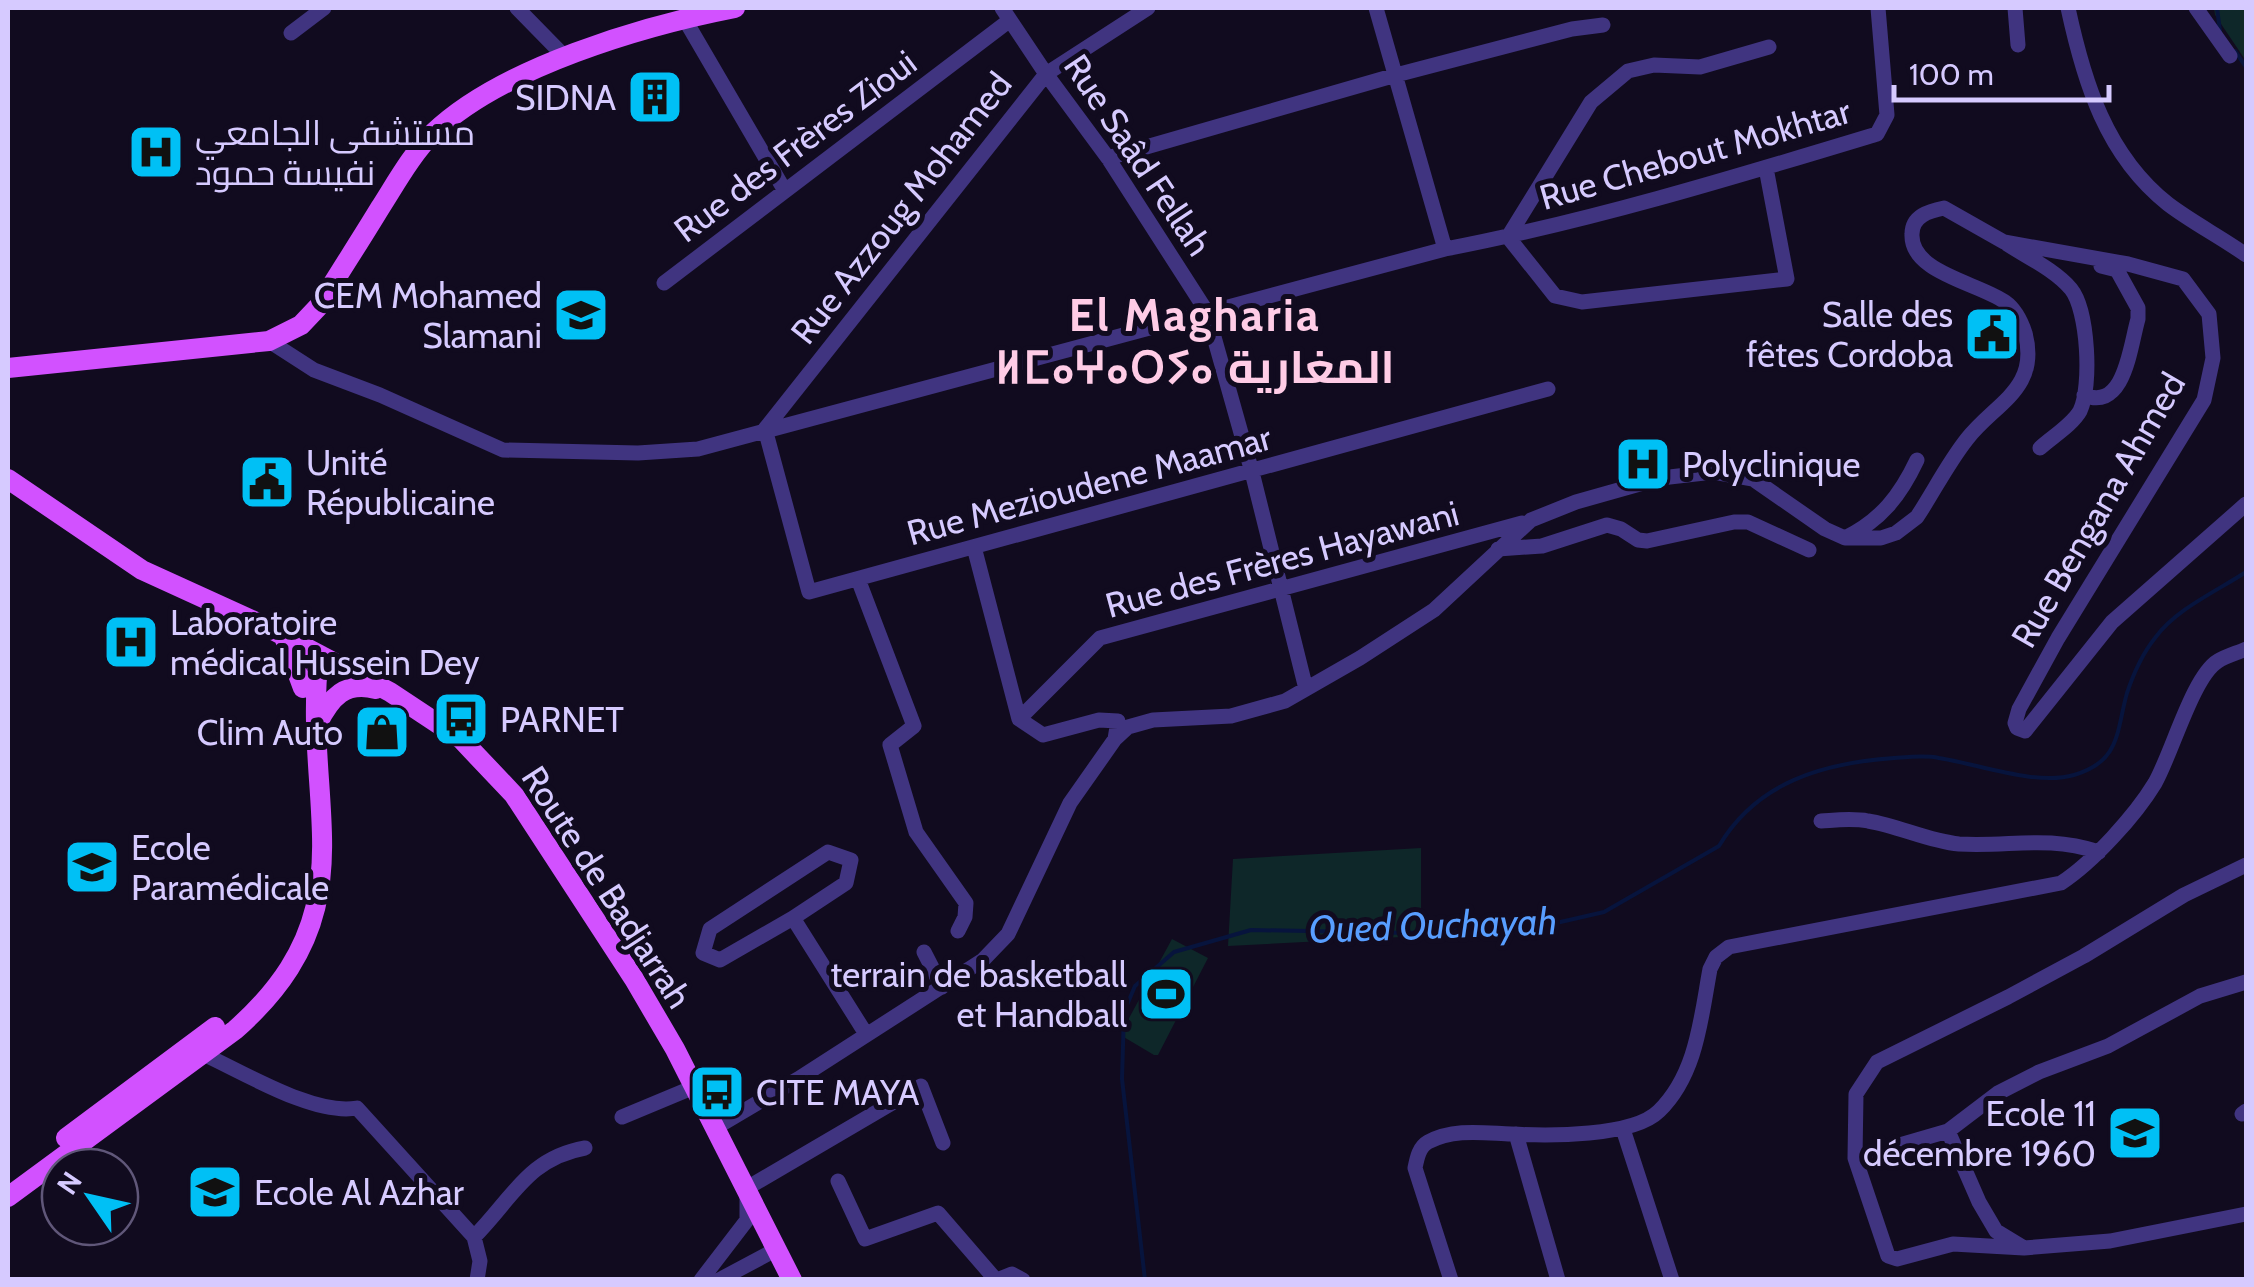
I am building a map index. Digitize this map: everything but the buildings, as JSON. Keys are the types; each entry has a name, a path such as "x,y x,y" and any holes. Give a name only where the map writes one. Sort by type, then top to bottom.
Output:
{"main road":[{"path":"8,368 269,341 301,324 319,306 404,170 432,134 466,106 566,57 684,18 735,8"},
{"name":"Route de Badjarrah","path":"8,480 142,570 265,626 390,692 461,739 514,795 634,979 748,1188 792,1280"},
{"path":"284,637 303,688"},
{"path":"8,1180 232,1015 264,983 290,945 308,890 311,859 303,688 312,652"},
{"path":"8,1197 262,1006 294,963 312,924 323,867 312,652"},
{"path":"318,725 329,702 346,688 364,686 390,692"}],"street":[{"path":"291,32 324,8"},
{"path":"517,8 566,57"},
{"name":"Rue Azzoug Mohamed","path":"766,429 1046,74 1148,8"},
{"path":"1376,8 1445,248"},
{"name":"Rue Chebout Mokhtar","path":"269,341 314,370 503,450 638,454 698,449 1445,248 1508,236 1766,168 1876,134 1887,114 1878,8"},
{"path":"2015,8 2018,46"},
{"path":"2068,8 2090,92 2128,165 2172,206 2246,256"},
{"path":"2196,8 2230,56"},
{"name":"Rue Saâd Fellah","path":"1006,14 1108,158 1208,312 1306,690"},
{"name":"Rue des Frères Zioui","path":"664,283 1006,14"},
{"path":"684,18 785,191"},
{"path":"1108,158 1572,29 1603,26"},
{"path":"1766,168 1787,279 1582,302 1556,296 1508,236 1591,102 1628,72 1654,65 1700,67 1769,46"},
{"name":"Rue Bengana Ahmed","path":"1845,538 1881,538 1917,516 1969,437 2022,382 2029,356 2019,318 2008,304 1934,268 1918,256 1911,238 1913,224 1926,212 1944,208 2004,242 2183,278 2209,314 2213,358 2204,400 2058,638 2019,709 2017,728 2025,731 2112,622 2246,504"},
{"path":"2004,242 2060,279 2079,303 2086,362 2084,395 2075,418 2040,448"},
{"path":"2061,258 2117,270 2138,308 2119,386 2107,397 2084,395"},
{"name":"Rue Mezioudene Maamar","path":"766,429 809,592 1548,389"},
{"path":"715,1128 983,960 1008,934 1054,830 1114,739 1128,726 1153,720 1231,716 1285,701 1434,610 1531,520 1576,502 1661,478 1713,472 1753,479 1825,529 1845,538 1866,528 1894,501 1917,460"},
{"name":"Rue des Frères Hayawani","path":"1019,719 1100,638 1531,520"},
{"path":"1498,549 1542,546 1606,525 1621,528 1638,540 1647,540 1748,522 1809,550"},
{"path":"974,547 1019,719 1043,736 1099,720 1118,721 1114,739"},
{"path":"858,579 914,726 890,745 916,832 966,903 966,917 958,930"},
{"path":"1450,1280 1415,1168 1419,1152 1428,1142 1464,1131 1516,1134 1623,1129 1658,1112 1692,1060 1710,969 1716,957 1729,947 2061,883 2086,866 2152,787 2170,754 2197,685 2216,662 2246,649"},
{"path":"1822,821 1872,821 1962,844 2067,842 2099,852"},
{"path":"828,852 851,860 846,882 793,918 720,960 703,953 710,928 828,852"},
{"path":"2246,865 2170,903 2023,989 1877,1062 1856,1094 1855,1158 1885,1252 1892,1259 1952,1244 2024,1248 2110,1241 2246,1214"},
{"path":"793,918 866,1034"},
{"path":"924,952 942,987"},
{"path":"1855,1158 1948,1131 1998,1093 2039,1072 2108,1046 2200,996 2246,982"},
{"path":"202,1054 312,1103 341,1111 357,1108 474,1237 480,1261 477,1280"},
{"path":"701,1280 747,1220 748,1188 920,1086 944,1143"},
{"path":"622,1117 694,1087"},
{"path":"1623,1129 1672,1280"},
{"path":"1948,1131 1978,1202 1996,1231 2024,1248"},
{"path":"1516,1134 1558,1280"},
{"path":"474,1237 528,1176 557,1153 585,1148"},
{"path":"838,1182 865,1239 938,1213 996,1280 1012,1274 1023,1280"},
{"path":"719,1280 777,1249"}],"green space":[{"path":"2214,8 2246,8 2246,61 2215,15"},
{"path":"1421,848 1421,936 1228,946 1233,859"},
{"name":"terrain de basketball et Handball","path":"1172,939 1208,958 1158,1055 1154,1055 1122,1036 1122,1031"}],"waterway":[{"path":"2217,8 2220,31"},
{"path":"2235,51 2246,67"},
{"name":"Oued Ouchayah","path":"1145,1280 1122,1079 1124,1012 1135,986 1174,952 1251,930 1410,933 1543,926 1604,912 1719,846 1752,806 1772,791 1817,771 1842,765 1928,757 2025,776 2074,775 2101,762 2109,753 2135,672 2164,628 2185,609 2246,572"}],"place":[{"name":"SIDNA","path":"655,97"},
{"name":"مستشفى الجامعي نفيسة حمود","path":"156,152"},
{"name":"CEM Mohamed Slamani","path":"581,315"},
{"name":"Salle des fêtes Cordoba","path":"1992,334"},
{"name":"Polyclinique","path":"1643,464"},
{"name":"Unité Républicaine","path":"267,482"},
{"name":"Laboratoire médical Hussein Dey","path":"131,642"},
{"name":"PARNET","path":"461,719"},
{"name":"Clim Auto","path":"382,732"},
{"name":"Ecole Paramédicale","path":"92,867"},
{"name":"terrain de basketball et Handball","path":"1166,994"},
{"name":"CITE MAYA","path":"717,1092"},
{"name":"Ecole 11 décembre 1960","path":"2135,1133"},
{"name":"Ecole Al Azhar","path":"215,1192"}],"district":[{"name":"El Magharia ⵍⵎⴰⵖⴰⵔⵢⴰ المغارية","path":"1195,341"}]}
